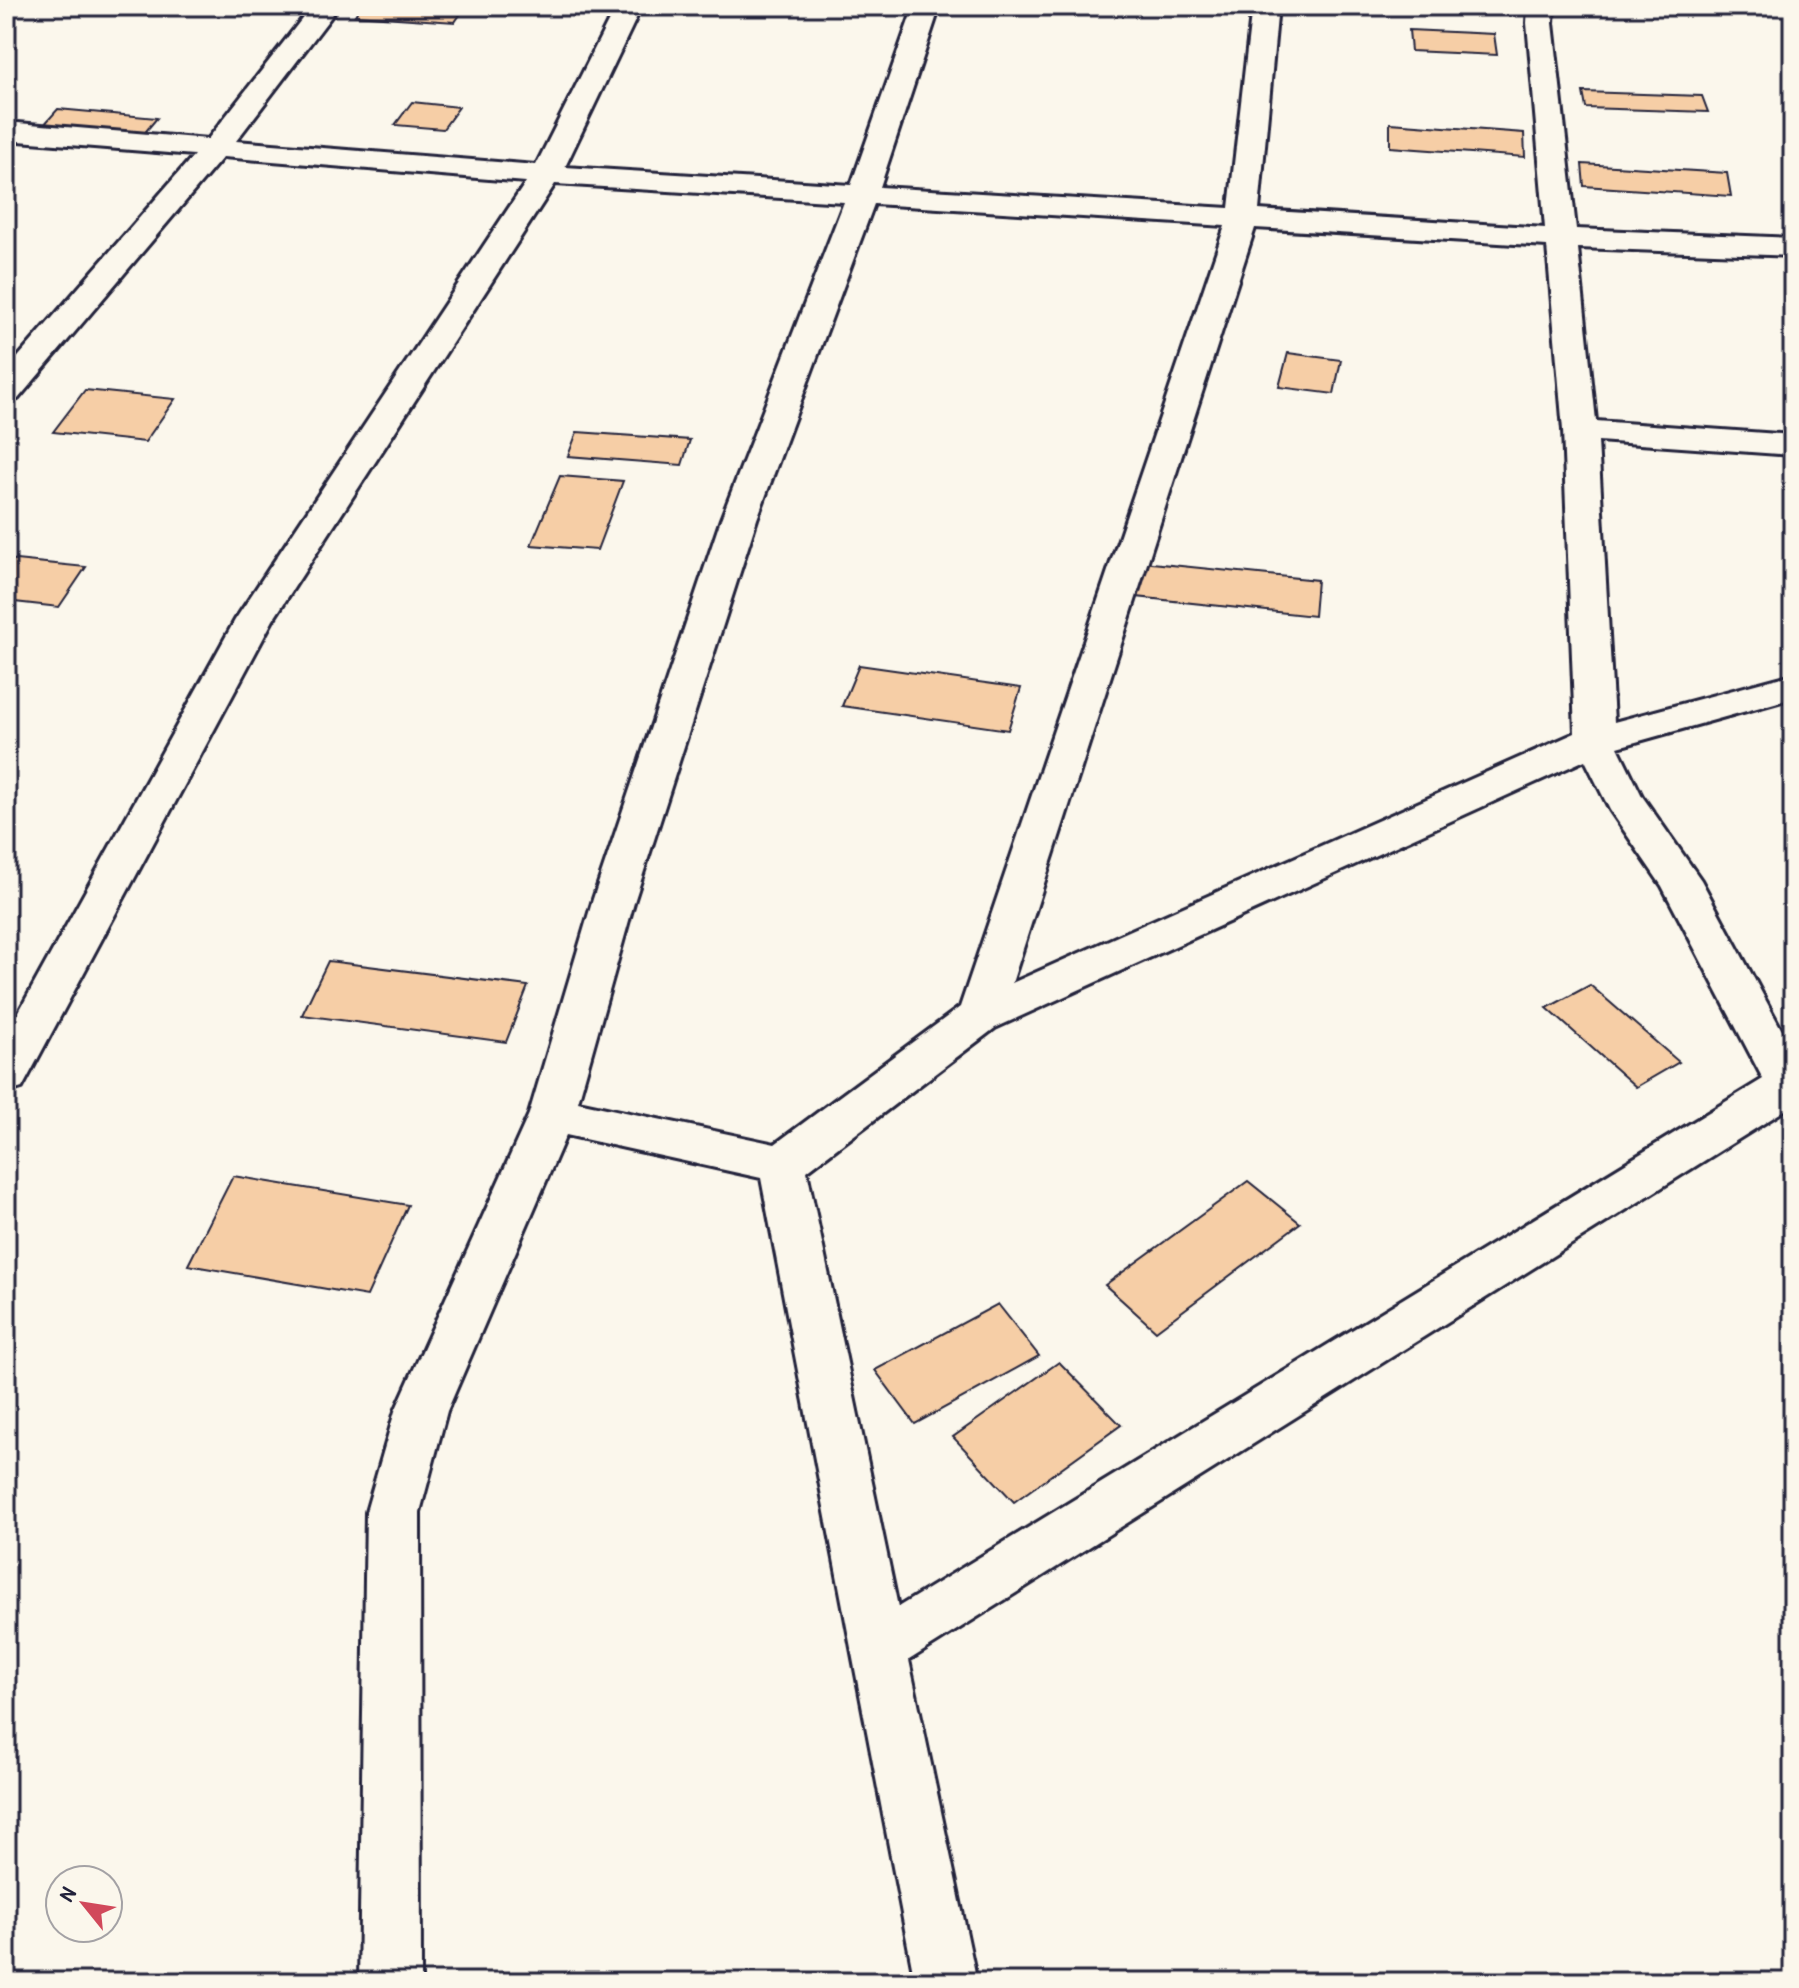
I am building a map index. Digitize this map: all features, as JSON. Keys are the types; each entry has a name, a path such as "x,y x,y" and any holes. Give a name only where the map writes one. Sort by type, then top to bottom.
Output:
{"street":[{"path":"6,392 215,149 326,6"},
{"path":"6,1076 254,620 546,175 629,6"},
{"path":"390,1982 393,1512 421,1411 552,1114 614,899 739,519 862,195 927,6"},
{"path":"979,1016 1243,219 1265,6"},
{"path":"878,1649 1791,1084 1680,880 1624,800 1595,740 1580,430 1540,23 1541,6"},
{"path":"6,131 546,175 1563,238 1793,247"},
{"path":"1580,430 1793,445"},
{"path":"552,1114 782,1164 979,1016 1595,740 1793,686"},
{"path":"782,1164 946,1982"}],"building":[{"path":"361,6 466,6 455,22 355,15"},
{"path":"1409,30 1494,34 1497,55 1411,51"},
{"path":"1583,92 1702,96 1708,112 1586,108"},
{"path":"412,102 459,107 443,129 395,125"},
{"path":"58,109 157,118 142,136 42,127"},
{"path":"1390,123 1524,133 1525,157 1390,147"},
{"path":"1582,164 1727,173 1731,196 1584,186"},
{"path":"1288,353 1341,360 1334,394 1279,387"},
{"path":"85,390 175,399 145,442 53,432"},
{"path":"577,432 690,440 682,465 568,456"},
{"path":"560,476 623,481 597,550 531,545"},
{"path":"6,559 86,567 59,607 6,601"},
{"path":"1142,562 1317,580 1314,616 1137,597"},
{"path":"859,665 1021,688 1008,730 842,706"},
{"path":"328,961 528,986 506,1042 302,1015"},
{"path":"1590,985 1679,1062 1636,1087 1547,1008"},
{"path":"233,1176 408,1205 367,1296 188,1265"},
{"path":"1248,1181 1300,1223 1156,1331 1105,1285"},
{"path":"998,1304 1039,1356 915,1424 875,1370"},
{"path":"1059,1362 1121,1425 1014,1502 953,1437"}]}
